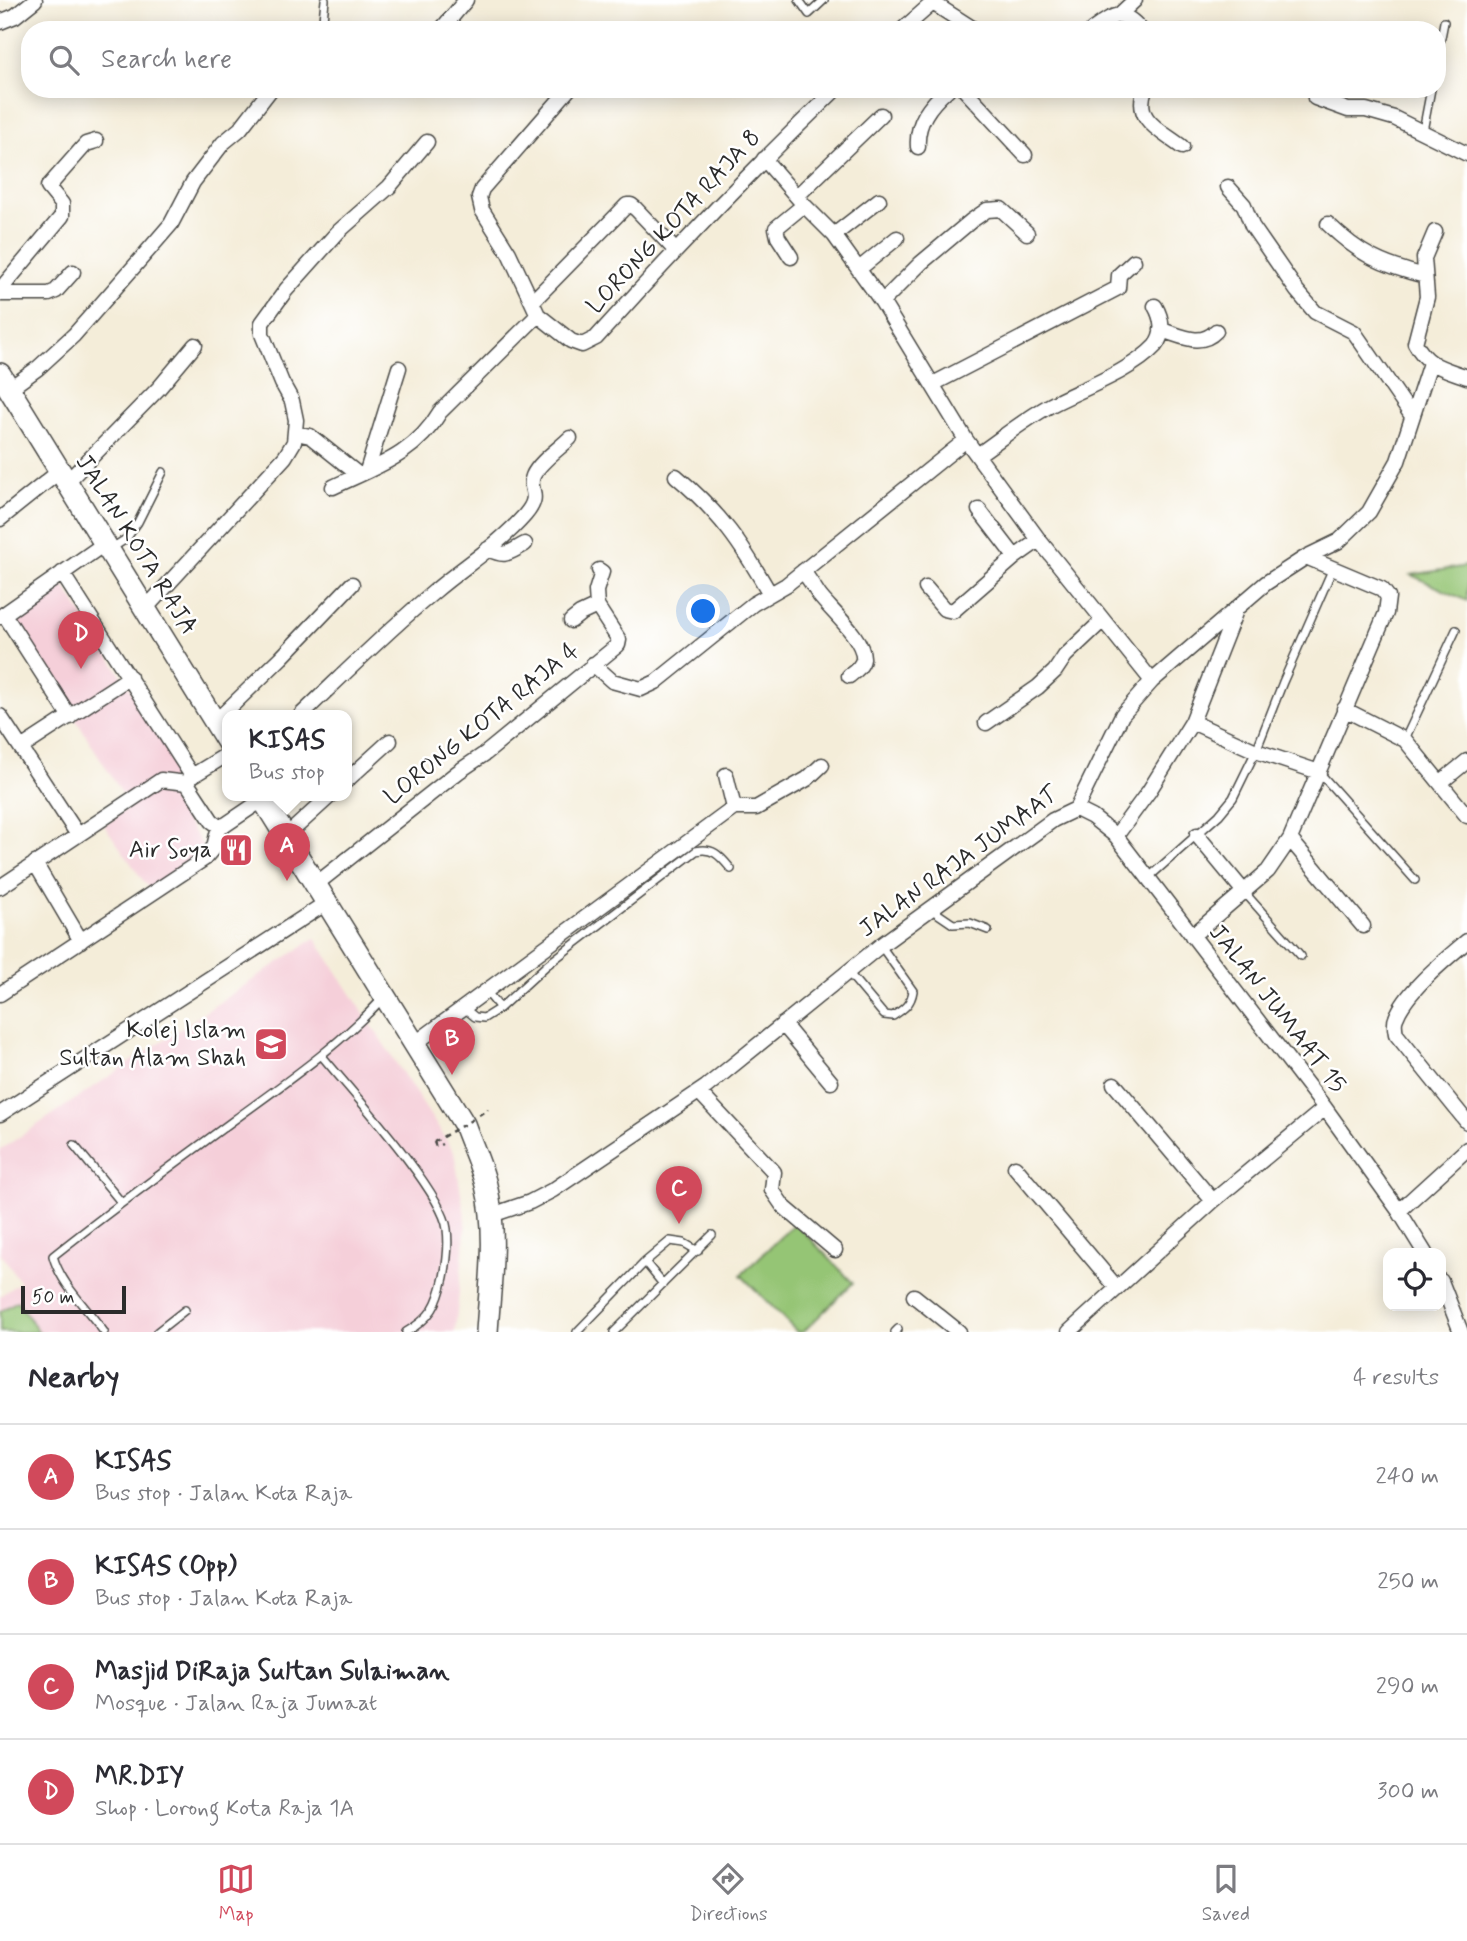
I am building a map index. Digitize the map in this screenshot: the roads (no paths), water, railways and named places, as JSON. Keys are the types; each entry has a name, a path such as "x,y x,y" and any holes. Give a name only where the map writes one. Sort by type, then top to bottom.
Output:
{"main road":[{"name":"JALAN KOTA RAJA","path":"5,382 222,733"},
{"path":"263,801 464,1124 486,1184 492,1214 493,1242 487,1332"}],"street":[{"path":"1,20 15,16 35,0"},
{"path":"448,21 466,0"},
{"path":"1119,15 1135,0"},
{"path":"915,21 934,1 962,21"},
{"path":"1104,21 1112,15 1133,21"},
{"path":"5,382 38,368 74,335 171,224 193,182 223,143 240,129 264,98"},
{"name":"LORONG KOTA RAJA 8","path":"561,98 482,189 480,197 482,210 509,253 535,308 576,345 590,343 675,250 827,98"},
{"path":"918,147 917,136 925,114 940,98"},
{"path":"972,98 1025,155"},
{"path":"1143,98 1143,116 1182,147"},
{"path":"1315,98 1348,110 1366,110 1394,118 1467,154"},
{"path":"791,257 778,237 776,228 881,115"},
{"path":"0,292 62,216 62,204 48,187 86,145 96,141"},
{"path":"145,609 285,457 294,442 296,433 292,401 262,334 262,323 286,290 330,241 388,187 427,142"},
{"path":"764,159 834,235 882,302 966,440 979,454 1028,549"},
{"path":"1228,187 1244,205 1252,226 1297,291 1315,312 1354,332 1412,416"},
{"path":"834,235 879,200"},
{"path":"333,487 395,459 408,450 627,205 636,209 675,250"},
{"path":"882,302 942,244 986,210 1001,209 1027,233"},
{"path":"1328,223 1351,246 1384,265 1425,276"},
{"path":"1434,232 1424,258 1427,298 1415,343 1422,356 1430,363 1467,377"},
{"path":"859,269 897,238"},
{"path":"933,384 1118,288 1119,275 1134,261"},
{"path":"0,292 49,294 56,291 73,272"},
{"path":"979,454 1049,406 1110,376 1143,356 1157,344 1161,330 1162,319 1155,306"},
{"path":"1161,330 1195,341 1210,338 1216,331"},
{"path":"0,519 63,477 159,388 195,345"},
{"name":"JALAN RAJA JUMAAT","path":"492,1214 530,1202 553,1190 699,1092 881,945 1053,820 1076,809 1122,715 1152,681 1266,583 1306,557 1339,541 1369,512 1398,461 1430,363"},
{"path":"363,473 399,368"},
{"path":"296,433 310,436 363,473"},
{"path":"306,710 406,615 488,549 524,515 534,500 532,478 536,471 570,438"},
{"path":"593,664 612,681 641,690 656,682 708,639 769,594 786,585 966,440"},
{"path":"676,476 707,503 726,525 745,551 769,594"},
{"path":"979,510 1028,549 1098,627 1117,638 1152,681"},
{"path":"488,549 499,555 511,553 525,544"},
{"path":"70,717 2,616 62,573 107,547"},
{"path":"926,588 944,609 953,611 1028,549"},
{"path":"1192,936 1268,871 1290,839 1386,613 1388,597 1382,589 1306,557"},
{"path":"597,606 596,591 601,572 599,570"},
{"path":"803,571 819,595 854,636 861,650 863,659 849,676"},
{"path":"62,573 130,677 212,821 219,826 225,825 256,801"},
{"path":"227,710 352,584"},
{"name":"LORONG KOTA RAJA 4","path":"315,885 486,753 618,645 619,640 597,606 571,621"},
{"path":"1116,836 1149,791 1192,722 1235,611"},
{"path":"986,723 1038,687 1055,671 1065,656 1098,627"},
{"path":"21,748 130,677"},
{"path":"1345,709 1405,740 1467,816"},
{"path":"215,722 222,715"},
{"path":"0,716 78,835"},
{"path":"1192,722 1256,751 1320,772"},
{"path":"352,776 390,741"},
{"path":"0,887 161,780 189,780 222,758"},
{"path":"1440,783 1467,761"},
{"path":"413,1045 734,808 756,808 807,779 822,765"},
{"path":"726,775 734,808"},
{"path":"285,837 324,801"},
{"name":"JALAN JUMAAT 15","path":"1076,809 1092,817 1116,836 1325,1108 1399,1211 1422,1248"},
{"path":"0,994 204,859 214,848 219,826"},
{"path":"1196,835 1245,893"},
{"path":"1290,839 1363,926"},
{"path":"35,863 81,941"},
{"path":"0,1114 326,903"},
{"path":"1467,941 1437,966 1407,999 1395,1019 1396,1034 1467,1122"},
{"path":"783,1024 831,1082"},
{"path":"1114,1084 1213,1201"},
{"path":"699,1092 774,1172 772,1190 783,1206 835,1250"},
{"path":"1069,1332 1213,1201 1325,1108"},
{"path":"1399,1211 1467,1149"},
{"path":"1015,1167 1118,1288"},
{"path":"1446,1294 1461,1332"},
{"path":"914,1296 959,1332"}],"lane":[{"path":"323,21 325,0"},
{"path":"799,0 809,14 824,0"},
{"path":"1423,131 1429,98"},
{"path":"107,547 126,539 138,522 163,472"},
{"path":"1148,878 1219,816 1233,798 1256,751 1333,568"},
{"path":"1405,740 1456,630"},
{"path":"1320,772 1415,880"},
{"path":"463,1007 475,1017 484,1018 500,1008 547,965 696,851 705,849 715,852 731,869"},
{"path":"1245,893 1301,956"},
{"path":"930,909 953,923 970,923 988,930"},
{"path":"848,972 884,1015 893,1016 906,1006 914,991 881,945"},
{"path":"486,990 500,1008"},
{"path":"104,1332 66,1282 56,1267 53,1256 121,1202 322,1056 359,1024 383,997"},
{"path":"322,1056 430,1191 447,1227 447,1262 439,1299 424,1322 407,1332"},
{"path":"74,1145 121,1202"},
{"path":"614,1332 712,1235"},
{"path":"577,1332 645,1262 670,1241 684,1243 698,1251"},
{"path":"645,1262 663,1284"},
{"path":"157,1332 185,1310"}],"place":[{"name":"MR.DIY","path":"81,669"},
{"name":"Air Soya","path":"236,850"},
{"name":"KISAS","path":"287,881"},
{"name":"Kolej Islam Sultan Alam Shah","path":"271,1044"},
{"name":"KISAS (Opp)","path":"452,1075"},
{"name":"Masjid DiRaja Sultan Sulaiman","path":"679,1224"}]}
